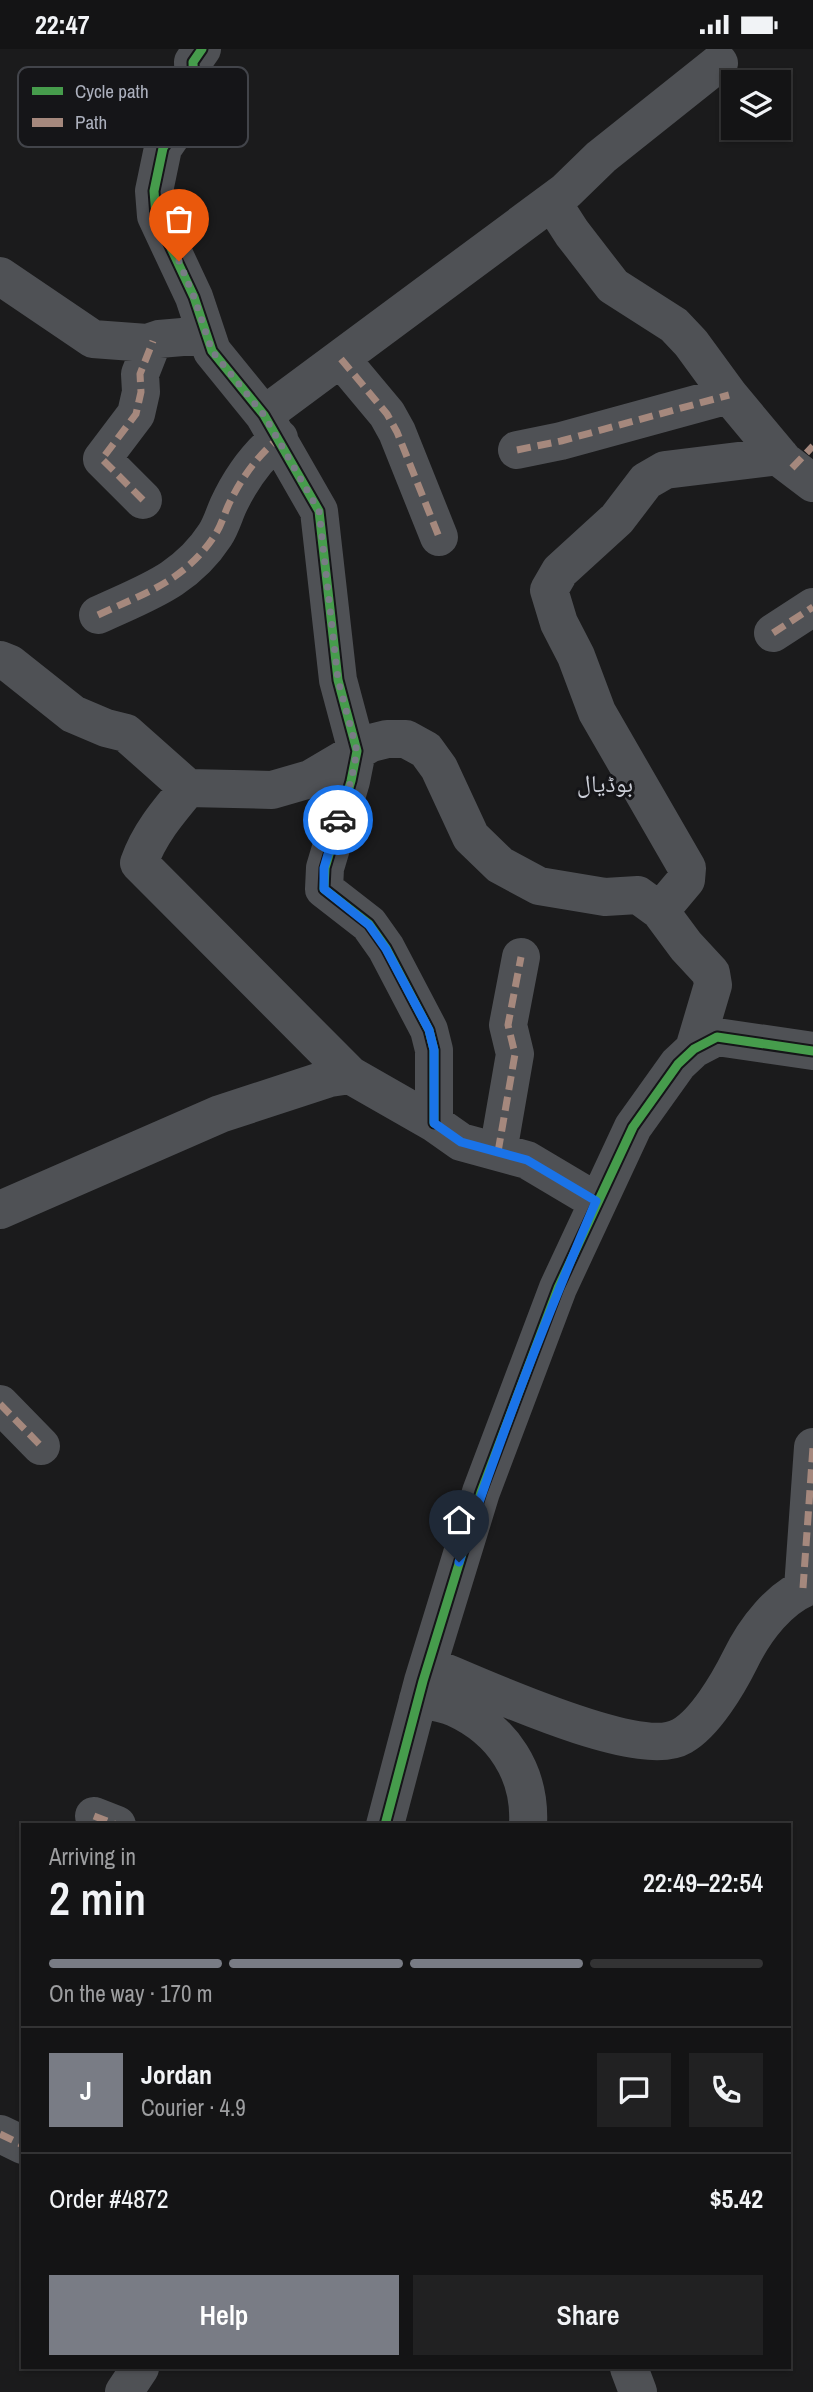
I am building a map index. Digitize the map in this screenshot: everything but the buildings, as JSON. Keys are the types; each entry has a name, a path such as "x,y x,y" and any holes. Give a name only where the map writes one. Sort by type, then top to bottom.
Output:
{"street":[{"path":"193,67 193,62 202,49"},
{"path":"98,615 173,580 198,557 217,534 229,504 260,454 272,427 341,359 552,202 601,157 719,63"},
{"path":"164,147 154,191 156,216 171,243 194,297 212,351 272,427 319,511 338,680 357,751 351,781 324,868 324,889 369,925 386,949 429,1030 434,1050 434,1123"},
{"path":"552,202 613,286 674,325 691,343 729,395 799,463"},
{"path":"0,276 93,339 147,343 206,335"},
{"path":"143,500 102,459 136,414 141,392 140,375 153,341"},
{"path":"341,359 387,414 397,432 439,537"},
{"path":"517,450 561,441 729,395"},
{"path":"660,911 687,880 687,867 597,712 576,656 559,624 550,590 560,571 617,519 649,478 666,470 799,463"},
{"path":"773,633 813,607"},
{"path":"0,660 10,664 73,713 106,728 127,733 188,788 272,790 310,779 371,743 387,739 406,739 426,750 439,768 471,837 500,865 539,886 605,897 638,895 660,911 686,946 712,973 713,985 694,1049"},
{"path":"188,788 158,825 146,844 139,863 351,1075 434,1123 461,1142 527,1160 596,1201"},
{"path":"498,1152 515,1054 508,1025 521,957"},
{"path":"386,1823 423,1682 481,1492 533,1352 596,1201 633,1127 669,1075 694,1049 717,1037 813,1051"},
{"path":"0,1210 220,1114 330,1078 351,1075"},
{"path":"0,1404 41,1446"},
{"path":"423,1682 628,1738 662,1742 682,1737 707,1712 731,1677 746,1647 773,1612 808,1587 813,1447"},
{"path":"423,1682 502,1741 525,1785 529,1807 528,1823"},
{"path":"0,2134 21,2144"},
{"path":"124,2392 139,2369"},
{"path":"629,2369 639,2392"}],"marked path":[{"path":"143,500 102,459 136,414 141,392 140,374 153,341"},
{"path":"341,359 387,414 397,432 439,537"},
{"path":"517,450 561,441 729,395"},
{"path":"98,615 163,584 191,564 215,535 233,496 250,469 279,438"},
{"path":"792,468 813,446"},
{"path":"773,633 813,607"},
{"path":"498,1152 515,1054 508,1025 521,957"},
{"path":"0,1404 41,1446"},
{"path":"803,1588 813,1447"},
{"path":"94,1816 112,1823"},
{"path":"0,2134 21,2144"}],"cycle path":[{"path":"193,67 193,62 202,49"},
{"path":"164,147 154,191 156,216 194,297 212,351 264,415 319,511 338,680 357,751 351,781 325,868 324,889 369,924 386,948 429,1030 434,1050 434,1123"},
{"path":"386,1823 423,1681 481,1492 558,1288 633,1127 678,1064 694,1049 717,1037 813,1051"}],"way so far":[{"path":"179,261 212,351 264,415 319,511 338,680 357,751 351,781 338,820"}],"district":[{"name":"بوڈیال","path":"605,783"}],"route":[{"path":"338,820 324,868 324,889 369,925 417,1004 429,1030 434,1050 434,1123 461,1142 527,1160 596,1201 533,1352 481,1492 459,1562"}]}
